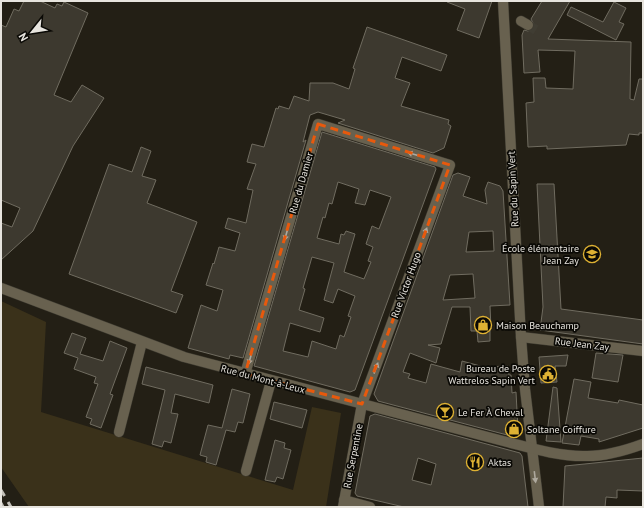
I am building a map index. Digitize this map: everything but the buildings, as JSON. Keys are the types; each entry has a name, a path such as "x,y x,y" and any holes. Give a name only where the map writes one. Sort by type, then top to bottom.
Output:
{"street":[{"name":"Rue du Sapin Vert","path":"503,1 521,337 539,507"},
{"name":"Rue du Damier","path":"246,374 318,124 450,165"},
{"name":"Rue Victor Hugo","path":"362,404 450,165"},
{"name":"Rue du Mont-à-Leux","path":"1,288 184,358 532,448 558,454 584,456 611,453 643,444"},
{"name":"Rue Jean Zay","path":"521,337 643,351"},
{"path":"119,432 142,342"},
{"path":"246,471 271,381"},
{"name":"Rue Serpentine","path":"343,504 362,404"},
{"path":"343,504 370,507"}],"highlighted area":[{"path":"318,124 450,165 362,404 245,374"}],"shaded area":[{"path":"1,301 46,322 41,412 293,490 312,407 341,413 326,507 29,507 1,467"}],"tunnel":[{"path":"528,25 536,30"}],"railway":[{"path":"1,490 11,507"},
{"path":"1,503 3,507"}],"place":[{"name":"École élémentaire Jean Zay","path":"592,254"},
{"name":"Maison Beauchamp","path":"483,325"},
{"name":"Bureau de Poste Wattrelos Sapin Vert","path":"548,374"},
{"name":"Le Fer À Cheval","path":"445,412"},
{"name":"Soltane Coiffure","path":"514,429"},
{"name":"Aktas","path":"475,462"}]}
